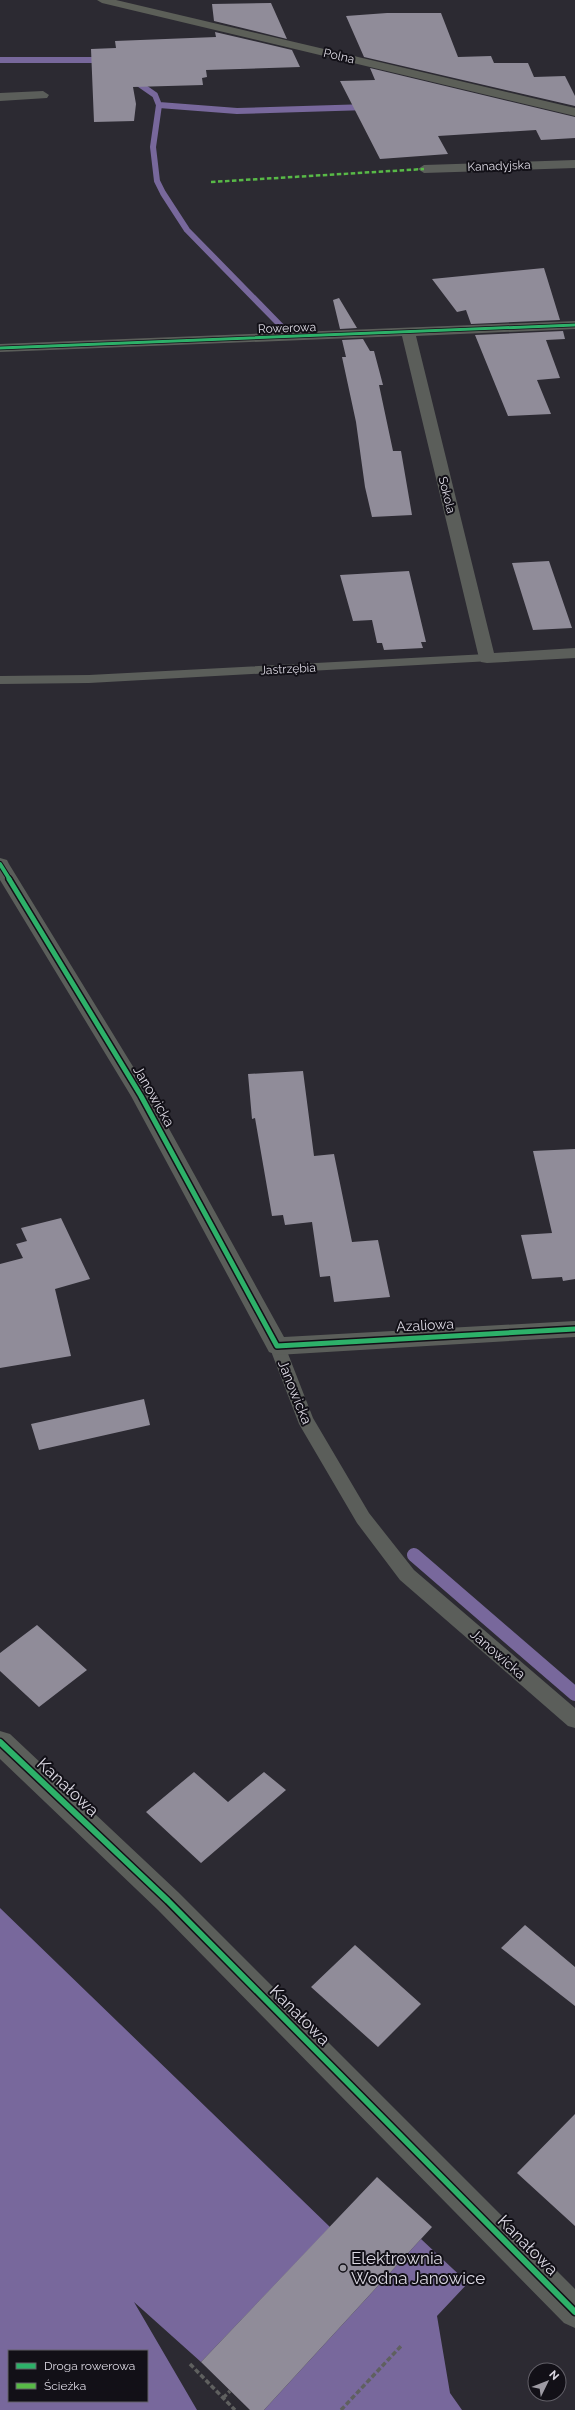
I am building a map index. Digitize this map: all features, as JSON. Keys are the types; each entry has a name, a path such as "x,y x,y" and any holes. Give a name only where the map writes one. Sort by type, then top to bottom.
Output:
{"street":[{"name":"Polna","path":"102,0 575,112"},
{"path":"0,97 43,95"},
{"name":"Kanadyjska","path":"424,169 575,164"},
{"name":"Rowerowa","path":"0,348 575,326"},
{"name":"Sokola","path":"408,333 487,658"},
{"name":"Jastrzębia","path":"487,658 575,652"},
{"name":"Janowicka","path":"0,864 141,1096 277,1346"},
{"name":"Azaliowa","path":"277,1346 575,1329"},
{"name":"Kanałowa","path":"0,1742 168,1901 575,2312"}],"lane":[{"name":"Jastrzębia","path":"0,680 89,679 487,658"},
{"name":"Janowicka","path":"277,1346 305,1419 363,1518 407,1575 575,1720"}],"path":[{"path":"341,2410 402,2346"},
{"path":"190,2364 235,2410"},
{"path":"224,2398 230,2391"}],"shaded area":[{"path":"0,1908 330,2227 201,2362 134,2302 197,2410 0,2410"},
{"path":"421,2239 468,2283 437,2316 450,2393 462,2410 264,2410"}],"building":[{"path":"271,3 287,39 214,21 212,4"},
{"path":"387,13 441,13 458,57 491,56 494,63 528,63 534,77 565,76 575,96 575,106 364,57 346,16"},
{"path":"215,32 292,50 300,67 206,70 207,77 202,78 203,85 133,87 136,104 134,121 94,122 91,49 116,48 115,41 216,37"},
{"path":"370,68 575,117 575,138 541,140 536,130 438,136 448,154 380,159 340,81 375,80"},
{"path":"544,268 560,320 471,324 466,310 457,312 432,279"},
{"path":"339,298 357,328 340,329 333,300"},
{"path":"563,331 565,339 546,340 560,378 537,380 551,414 508,416 475,335"},
{"path":"363,339 370,351 374,351 383,385 379,385 393,451 401,451 412,515 372,517 365,487 356,422 342,357 346,357 342,340"},
{"path":"549,561 572,628 533,630 512,563"},
{"path":"409,571 426,642 421,642 423,648 384,650 382,643 377,643 372,620 353,621 340,575"},
{"path":"303,1071 314,1156 334,1154 352,1242 378,1240 390,1297 334,1302 330,1276 320,1277 312,1222 285,1225 283,1215 272,1216 255,1118 252,1119 248,1074"},
{"path":"575,1149 575,1279 563,1281 562,1277 532,1279 521,1235 552,1233 533,1151"},
{"path":"61,1218 90,1279 55,1289 71,1356 0,1368 0,1264 23,1258 16,1244 27,1241 21,1228"},
{"path":"144,1399 150,1425 39,1450 31,1424"},
{"path":"37,1625 87,1670 39,1707 0,1671 0,1653"},
{"path":"194,1772 228,1802 264,1772 286,1790 201,1863 146,1812"},
{"path":"525,1925 575,1967 575,2006 501,1948"},
{"path":"355,1945 421,2004 378,2047 311,1987"},
{"path":"575,2114 575,2226 517,2173"},
{"name":"Elektrownia Wodna Janowice","path":"377,2177 432,2227 264,2410 250,2410 201,2362"}],"waterway":[{"path":"0,60 105,60"},
{"path":"132,79 155,95 159,105"},
{"path":"159,105 237,111 368,107"},
{"path":"159,105 153,147 157,181 163,193 187,230 283,328"},
{"path":"414,1555 575,1694"}],"marked path":[{"path":"211,182 424,169"}],"cycle path":[{"path":"0,348 575,325"},
{"path":"0,864 141,1096 277,1346 575,1329"},
{"path":"0,1742 168,1901 575,2312"}],"place":[{"name":"Elektrownia Wodna Janowice","path":"343,2268"}]}
